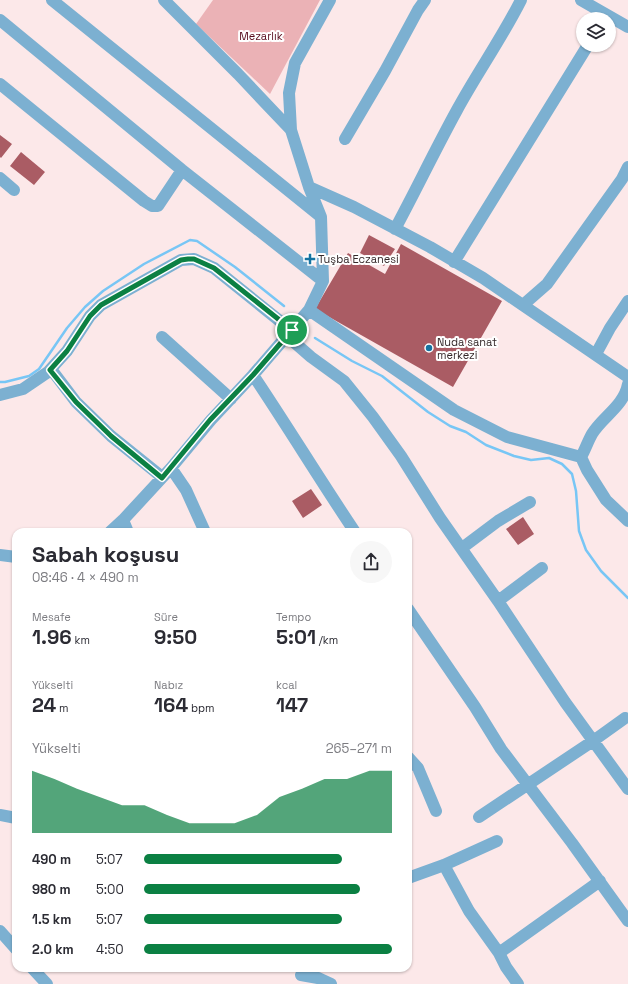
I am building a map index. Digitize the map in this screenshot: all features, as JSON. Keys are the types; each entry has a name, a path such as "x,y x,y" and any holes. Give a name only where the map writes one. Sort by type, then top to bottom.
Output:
{"street":[{"path":"52,0 321,217"},
{"path":"164,0 238,74 291,130"},
{"path":"114,528 171,468 210,420 253,375 309,310 323,281 321,217 309,187 291,130 289,92 295,63 330,0"},
{"path":"345,138 425,0"},
{"path":"394,229 416,192 456,111 508,25 521,0"},
{"path":"581,0 598,12"},
{"path":"616,19 626,22"},
{"path":"0,20 182,170 323,281"},
{"path":"454,262 584,52"},
{"path":"0,84 152,206 158,206 182,170"},
{"path":"523,305 547,284 622,179 628,167"},
{"path":"0,178 14,190"},
{"path":"309,187 354,207 430,247 483,278 628,377"},
{"path":"0,395 23,389 50,370 67,351 90,316 101,305 181,260 194,259 214,268 289,333 311,357 344,381 373,417 401,456 440,518 462,548 565,702 628,789"},
{"path":"596,354 610,328 628,301"},
{"path":"309,310 454,410 507,437 581,457"},
{"path":"162,337 231,399"},
{"path":"50,370 76,402 111,436 162,478"},
{"path":"253,375 316,474 353,528"},
{"path":"581,457 592,434 617,406 627,390 628,384"},
{"path":"581,457 587,470 606,500 628,521"},
{"path":"171,468 186,490 203,528"},
{"path":"462,548 498,521 530,502"},
{"path":"123,520 126,528"},
{"path":"0,555 12,556"},
{"path":"498,601 542,568"},
{"path":"412,615 475,707 501,749 600,881 628,921"},
{"path":"479,817 593,742 625,718"},
{"path":"412,761 418,768 436,811"},
{"path":"0,815 12,817"},
{"path":"412,877 444,865 497,841"},
{"path":"444,865 469,911 499,953 506,967 518,984"},
{"path":"499,953 600,881"},
{"path":"0,931 12,944"},
{"path":"36,972 47,984"},
{"path":"303,976 318,978 331,984"}],"green space":[{"name":"Mezarlık","path":"213,0 320,0 270,94 196,24"}],"building":[{"path":"0,135 12,144 1,158 0,157"},
{"path":"21,152 45,172 34,185 10,166"},
{"path":"369,235 395,249 384,266 360,253"},
{"name":"Nuda sanat merkezi","path":"401,244 502,301 453,387 315,309 348,253 385,274"},
{"path":"311,489 322,505 303,518 292,501"},
{"path":"523,517 534,534 518,545 506,529"}],"waterway":[{"path":"0,382 29,376 39,369 67,328 85,307 103,291 144,264 190,240 197,241 235,267 284,306"},
{"path":"315,338 352,361 382,376 428,412 450,426 466,432 486,445 514,456 531,460 549,458 562,464 572,474 576,491 579,531 586,550 601,571 628,598"}],"place":[{"name":"Tuşba Eczanesi","path":"310,259"},
{"name":"Nuda sanat merkezi","path":"429,348"}],"route":[{"path":"194,259 214,268 292,330 253,375 210,420 162,478 111,436 76,402 50,370 67,351 90,316 101,305 181,260 194,259"}]}
